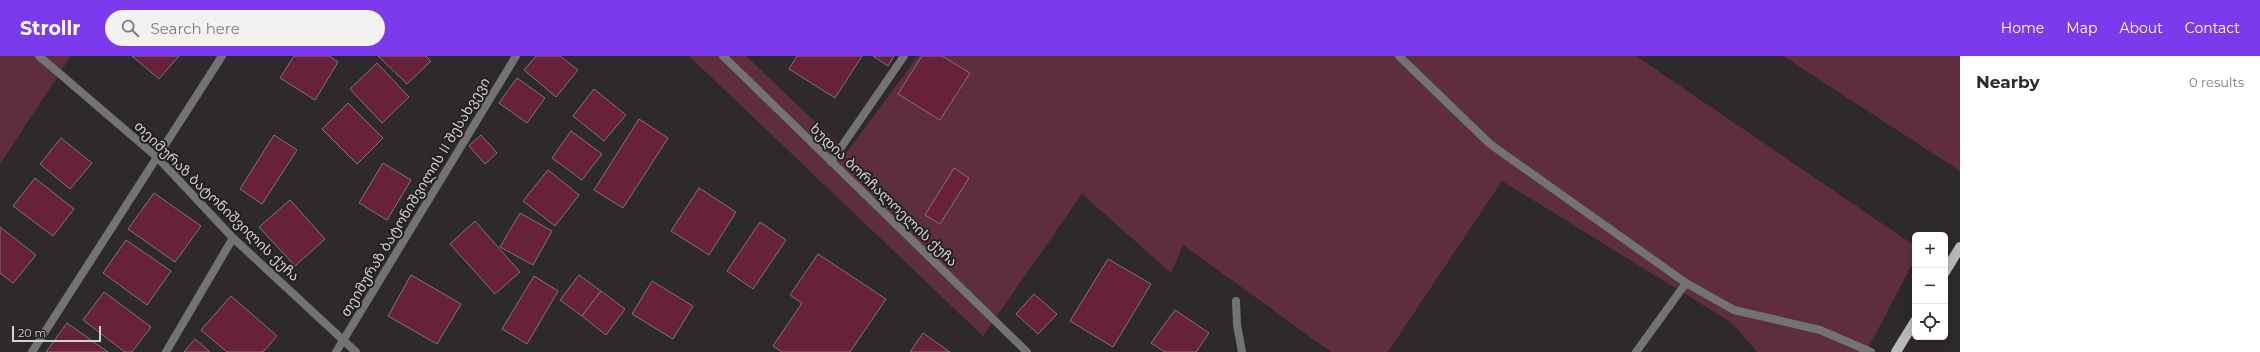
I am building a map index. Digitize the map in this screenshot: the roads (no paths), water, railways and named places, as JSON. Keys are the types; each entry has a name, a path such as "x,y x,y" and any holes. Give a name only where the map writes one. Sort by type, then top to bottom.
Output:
{"main road":[{"path":"1947,268 1960,247"},
{"path":"1896,352 1912,326"}],"street":[{"name":"თეიმურაზ ბატონიშვილის ქუჩა","path":"39,56 158,158 233,238 356,352"},
{"path":"32,352 158,158 222,56"},
{"name":"თეიმურაზ ბატონიშვილის II შესახვევი","path":"336,352 516,56"},
{"name":"ხუდია ბორჩალოელის ქუჩა","path":"723,56 1027,352"},
{"path":"831,162 904,56"},
{"path":"1399,56 1490,144 1686,283 1734,310 1820,330 1871,352"},
{"path":"166,352 233,238"},
{"path":"1636,352 1686,283"},
{"path":"1236,301 1236,325 1242,352"}]}
